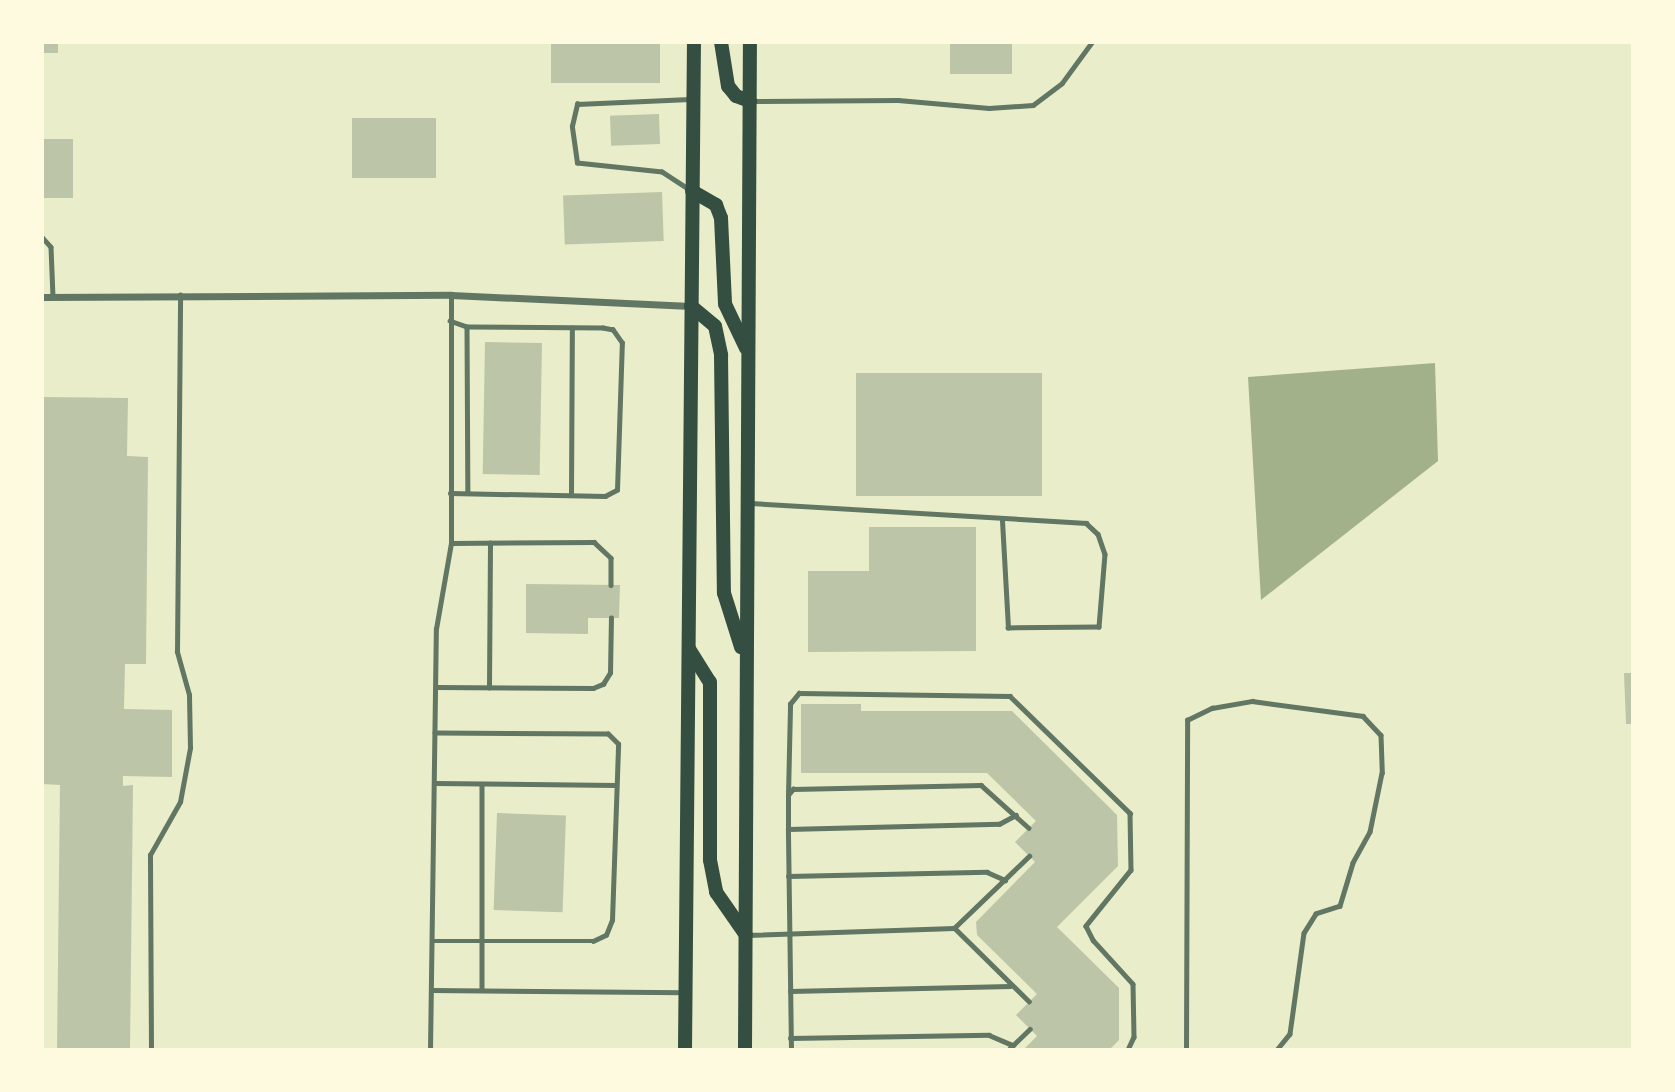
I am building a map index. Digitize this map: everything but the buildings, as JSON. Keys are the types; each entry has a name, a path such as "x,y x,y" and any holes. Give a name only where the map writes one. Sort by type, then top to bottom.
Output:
{"main road":[{"path":"685,1050 694,42"},
{"path":"722,42 728,86 736,96 750,100"},
{"path":"745,1050 750,42"},
{"path":"692,191 716,205 721,218 724,304 748,353"},
{"path":"691,306 715,326 721,355 724,593 746,662"},
{"path":"688,648 710,682 710,860 716,892 746,934"}],"street":[{"path":"42,296 450,295 691,306"}],"lane":[{"path":"750,100 898,100 989,108 1033,105 1062,83 1092,42"},
{"path":"692,191 662,172 577,163 572,126 577,104 693,99"},
{"path":"42,237 51,247 53,296"},
{"path":"150,1050 150,855 180,802 190,748 189,695 177,652 180,295"},
{"path":"430,1050 436,629 451,543 450,295"},
{"path":"450,321 467,327 613,330 622,342 619,484 611,494 450,493"},
{"path":"467,327 468,493"},
{"path":"571,495 572,328"},
{"path":"747,502 1002,520 1086,523 1098,534 1105,554 1099,627 1008,628 1002,520"},
{"path":"451,543 594,542 611,558 611,585"},
{"path":"489,688 490,543"},
{"path":"436,687 593,688 603,684 610,673 611,618"},
{"path":"791,1050 788,876 790,704 799,693 1010,696 1130,813 1131,870 1086,926 1093,940 1133,984 1134,1037 1128,1050"},
{"path":"1186,1050 1187,720 1212,708 1252,701 1363,716 1381,735 1382,773 1370,832 1353,863 1340,906 1316,914 1304,933 1290,1034 1277,1050"},
{"path":"433,941 593,941 606,936 612,920 618,744 608,734 435,733"},
{"path":"435,783 616,785"},
{"path":"482,784 482,990"},
{"path":"788,795 805,786 981,785 1029,828"},
{"path":"788,829 999,824 1016,815"},
{"path":"746,934 954,928 1030,856"},
{"path":"788,876 987,873 1005,880"},
{"path":"954,928 1029,1002"},
{"path":"790,991 1010,986"},
{"path":"432,990 685,992"},
{"path":"1008,1050 1030,1029"},
{"path":"790,1038 989,1035 1013,1045"}],"shaded area":[{"path":"1435,363 1438,461 1261,600 1248,377"}]}
